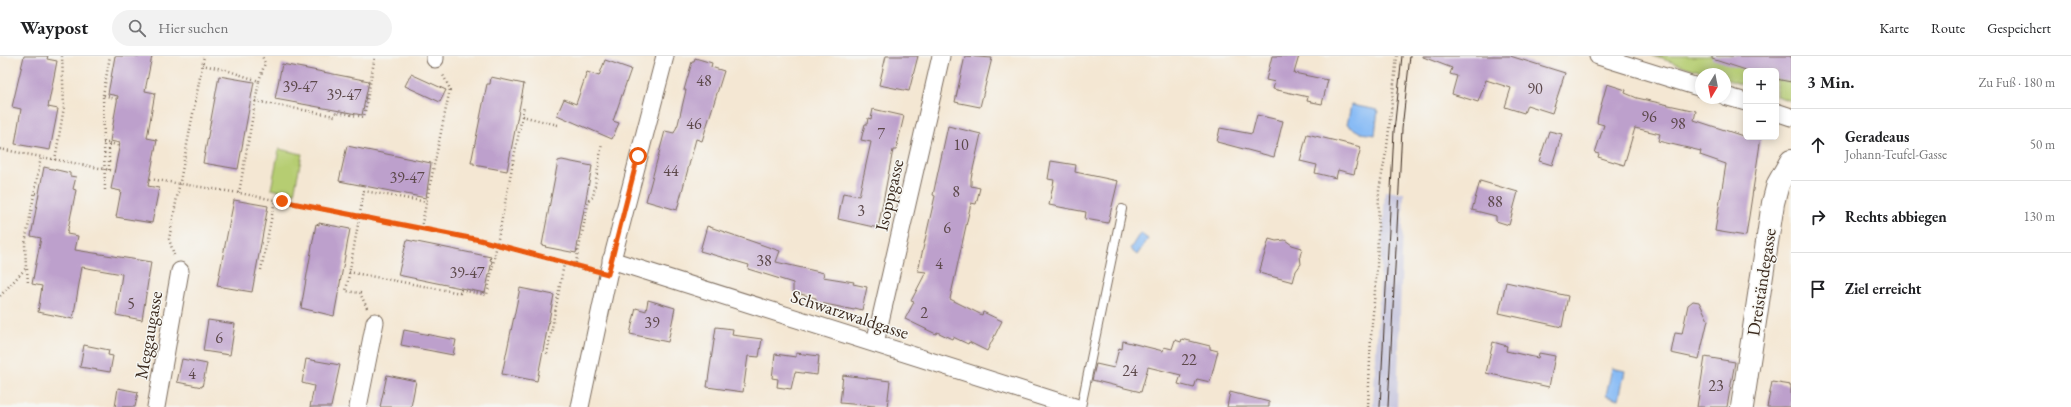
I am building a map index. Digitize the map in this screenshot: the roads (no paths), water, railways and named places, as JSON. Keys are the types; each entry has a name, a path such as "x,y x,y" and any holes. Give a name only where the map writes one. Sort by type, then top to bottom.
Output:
{"street":[{"path":"580,407 610,267 664,56"},
{"name":"Isoppgasse","path":"875,343 941,56"},
{"path":"1598,56 1695,86"},
{"path":"1731,98 1743,101"},
{"path":"1779,113 1791,117"},
{"name":"Dreiständegasse","path":"1742,407 1773,203 1778,184 1791,161"},
{"name":"Schwarzwaldgasse","path":"610,267 875,343 1075,407"},
{"name":"Meggaugasse","path":"156,407 180,271"},
{"path":"358,407 375,322"}],"lane":[{"path":"1081,407 1122,208"}],"water":[{"path":"1351,105 1378,110 1375,135 1361,133 1347,125"},
{"path":"1140,233 1148,239 1137,255 1130,249"},
{"path":"1612,368 1625,371 1619,399 1606,395"}],"tram line":[{"path":"1380,407 1394,131 1402,56"},
{"path":"1388,407 1402,129 1410,56"}]}
